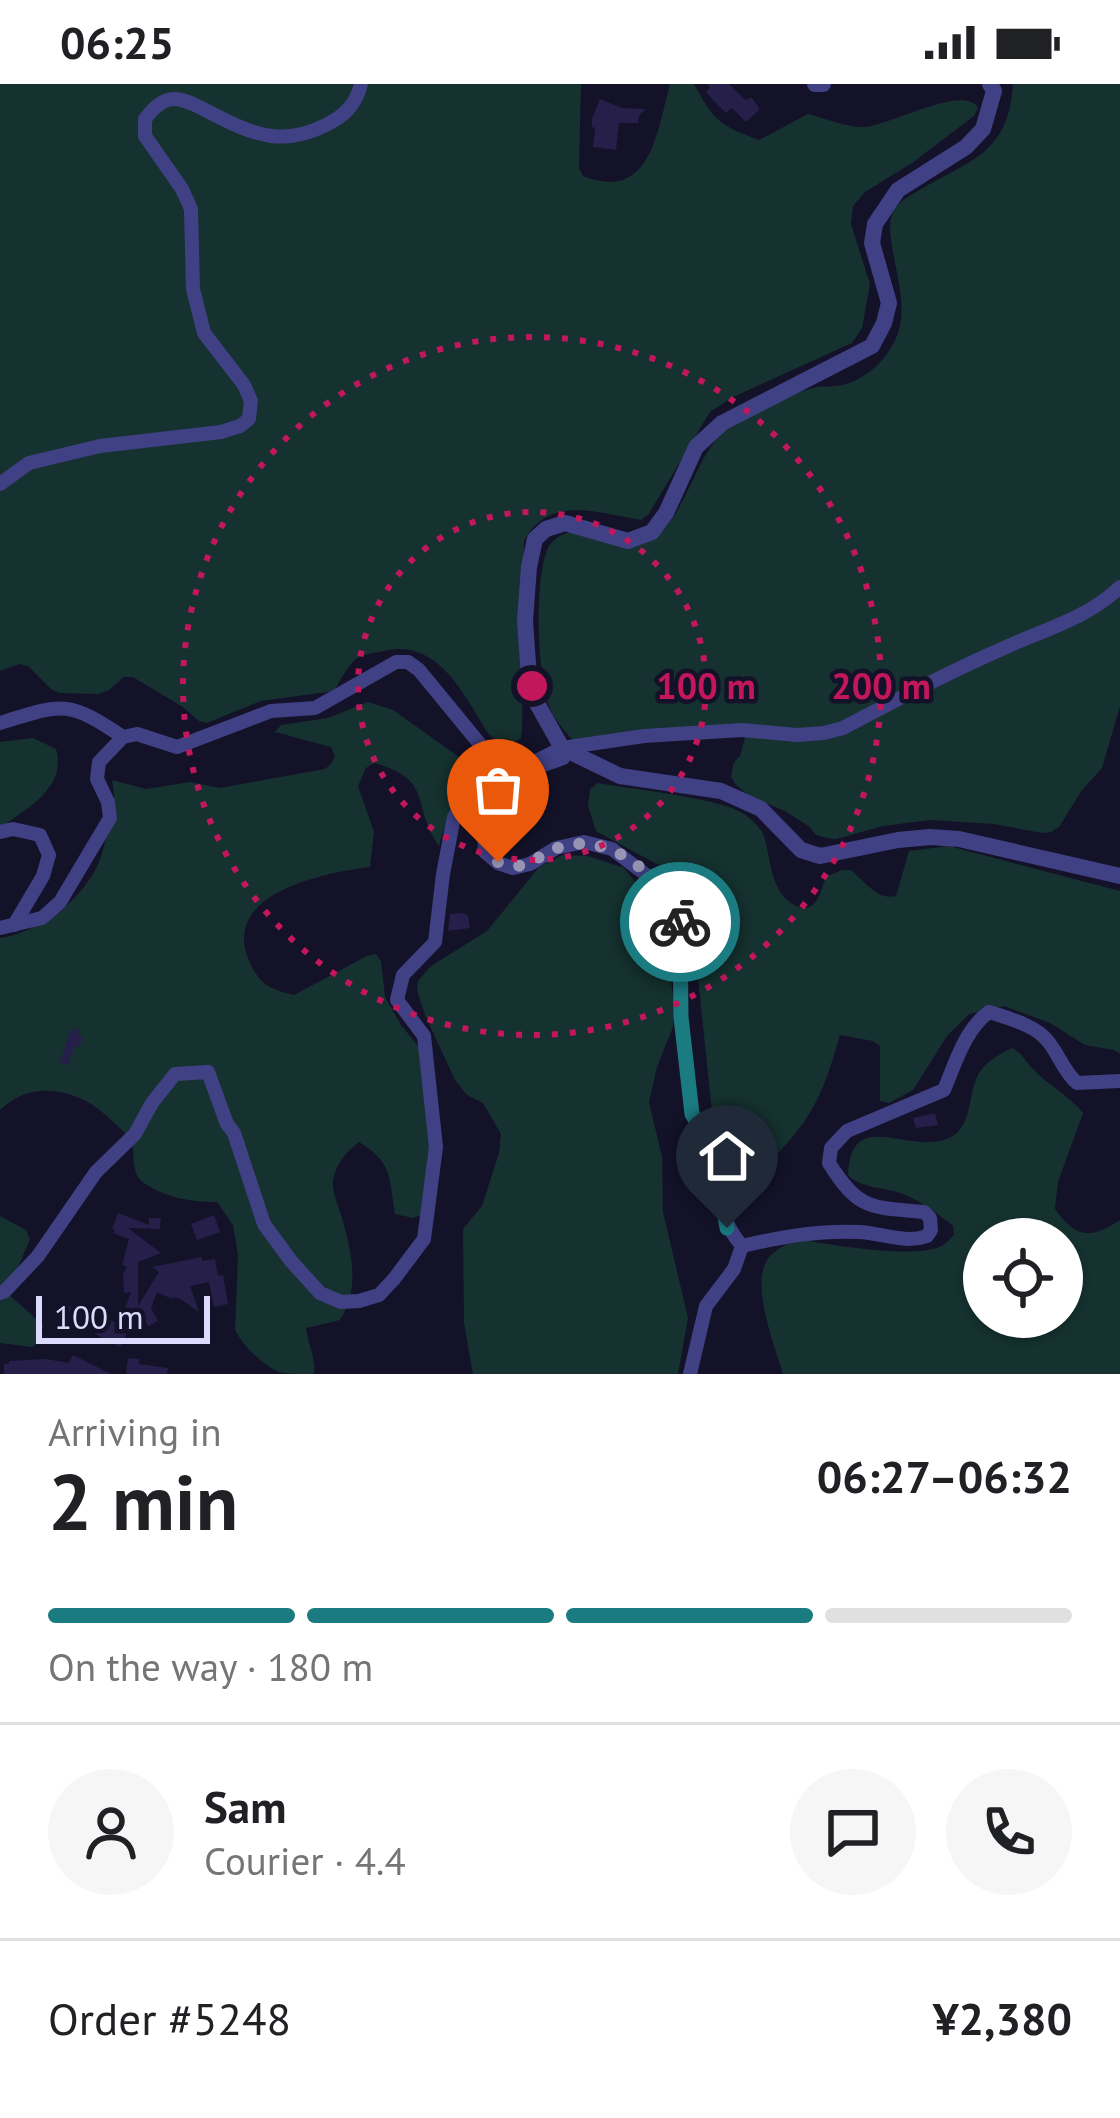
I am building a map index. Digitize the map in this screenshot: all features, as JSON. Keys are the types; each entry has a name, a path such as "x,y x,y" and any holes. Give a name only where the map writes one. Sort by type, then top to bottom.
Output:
{"street":[{"path":"0,484 29,463 100,446 221,432 249,419 251,401 244,385 204,332 193,289 191,209 146,136 145,119 157,104 173,99 270,138 286,138 310,133 340,118 361,84"},
{"path":"742,1246 727,1228 724,1156 692,1114 681,1017 680,919 657,883 612,850 584,842 556,848 513,868 485,852 483,828 490,802 506,780 563,758 530,691 525,621 529,567 535,539 546,529 565,523 628,542 652,532 666,513 696,447 722,422 872,346 889,303 872,243 875,224 898,190 966,147 982,129 994,91 990,84"},
{"path":"0,1293 38,1256 96,1172 134,1135 175,1074 208,1072 234,1132 264,1224 291,1261 320,1293 341,1301 379,1295 424,1240 436,1148 424,1036 397,1000 403,975 435,942 454,817 472,789 497,765 528,766 562,748 700,730 797,735 843,728 1003,648 1080,616 1120,587"},
{"path":"5,929 42,918 60,902 110,818 98,779 99,762 123,737 137,734 177,747 196,742 271,711 315,708 396,662 408,662 497,765"},
{"path":"0,723 52,707 71,708 123,737"},
{"path":"562,748 620,776 721,791 761,809 801,850 820,856 930,836 1120,876"},
{"path":"0,832 13,829 40,835 50,855 43,876 5,929"},
{"path":"742,1246 785,1235 820,1233 861,1232 914,1241 927,1236 930,1218 924,1212 867,1207 829,1163 831,1148 848,1130 944,1090 957,1056 988,1012 1043,1036 1066,1074 1078,1083 1120,1082"},
{"path":"690,1374 706,1306 734,1269 742,1246"}],"green space":[{"path":"0,84 581,84 579,168 583,176 606,182 623,180 647,158 670,84 694,84 719,120 759,140 808,114 865,127 959,100 978,108 974,116 865,192 853,206 851,224 870,284 862,328 852,343 710,412 641,520 576,510 547,517 534,526 524,541 522,729 521,738 513,743 495,740 488,733 459,687 434,661 402,649 359,657 334,691 261,701 207,723 133,677 124,677 99,694 60,693 28,666 0,671"},
{"path":"1013,84 1120,84 1120,706 1102,768 1051,832 930,820 836,839 816,835 785,811 749,796 735,784 731,776 734,762 745,738 738,731 576,744 551,711 542,672 539,603 550,545 570,532 639,545 655,537 679,509 718,436 732,424 796,393 854,381 878,365 892,346 901,319 890,233 894,210 986,150 1005,124"},
{"path":"368,702 393,710 462,759 458,791 439,846 414,786 406,777 374,763 366,768 358,786 374,832 370,867 326,875 280,891 249,920 244,939 258,977 294,995 376,954 385,997 426,1062 433,1137 422,1215 413,1218 395,1214 388,1172 370,1150 359,1142 342,1159 333,1186 351,1258 350,1296 340,1320 306,1328 314,1374 282,1373 255,1355 235,1330 238,1255 233,1225 217,1202 179,1198 144,1183 136,1174 128,1137 85,1100 41,1091 13,1100 0,1110 0,938 40,924 85,886 99,863 109,828 112,780 146,789 190,782 220,788 325,769 335,756 331,747 275,732 281,725 328,718"},
{"path":"33,738 56,749 56,775 42,796 0,828 0,742"},
{"path":"598,783 696,799 744,814 763,834 782,894 799,907 814,904 826,877 842,870 851,870 877,893 896,896 909,851 949,846 1120,891 1120,1054 1085,1045 1050,1023 1004,1006 969,1014 947,1036 913,1090 889,1103 880,1101 880,1046 840,1035 809,1114 744,1195 712,1112 694,940 666,869 596,831 588,806 590,789"},
{"path":"562,855 588,856 624,868 653,903 663,929 675,1009 649,1102 662,1157 663,1212 688,1318 678,1374 473,1374 464,1323 463,1229 482,1206 501,1134 483,1103 467,1095 455,1080 425,1015 418,981 431,966 487,931 539,867"},
{"path":"1012,1048 1083,1113 1058,1182 1055,1209 1063,1218 963,1218 963,1338 1083,1338 1083,1233 1100,1231 1120,1220 1120,1374 783,1374 762,1296 764,1266 771,1255 795,1239 908,1252 947,1242 954,1235 953,1226 930,1208 848,1175 852,1154 860,1142 871,1137 935,1142 951,1137 963,1124 981,1070"},
{"path":"0,1216 26,1230 30,1239 7,1293 43,1325 40,1342 32,1347 0,1343"}],"building":[{"path":"707,84 729,84 743,98 751,97 760,109 746,122 732,108 726,113 706,92"},
{"path":"600,99 622,108 645,109 638,123 619,123 616,150 593,147 592,119"},
{"path":"463,913 470,928 448,931 450,914"},
{"path":"72,1028 83,1038 68,1065 59,1063"},
{"path":"935,1113 938,1125 916,1128 913,1118"},
{"path":"118,1213 149,1225 149,1218 161,1218 160,1229 128,1228 161,1253 138,1262 138,1306 159,1272 152,1267 202,1257 202,1261 215,1259 228,1304 214,1307 209,1282 190,1286 199,1312 157,1292 151,1308 158,1321 148,1326 139,1308 120,1347 95,1334 103,1317 119,1324 131,1292 124,1293 127,1267 122,1265 129,1239 112,1229"},
{"path":"214,1215 220,1232 197,1240 191,1224"},
{"path":"68,1305 85,1314 76,1330 60,1320"},
{"path":"73,1355 111,1374 4,1374 9,1361 69,1363"},
{"path":"128,1358 168,1368 167,1374 126,1374"}],"way so far":[{"path":"498,862 513,868 556,848 584,842 612,850 657,883 680,922"}],"route":[{"path":"680,922 681,1017 692,1114 724,1156 727,1228"}]}
